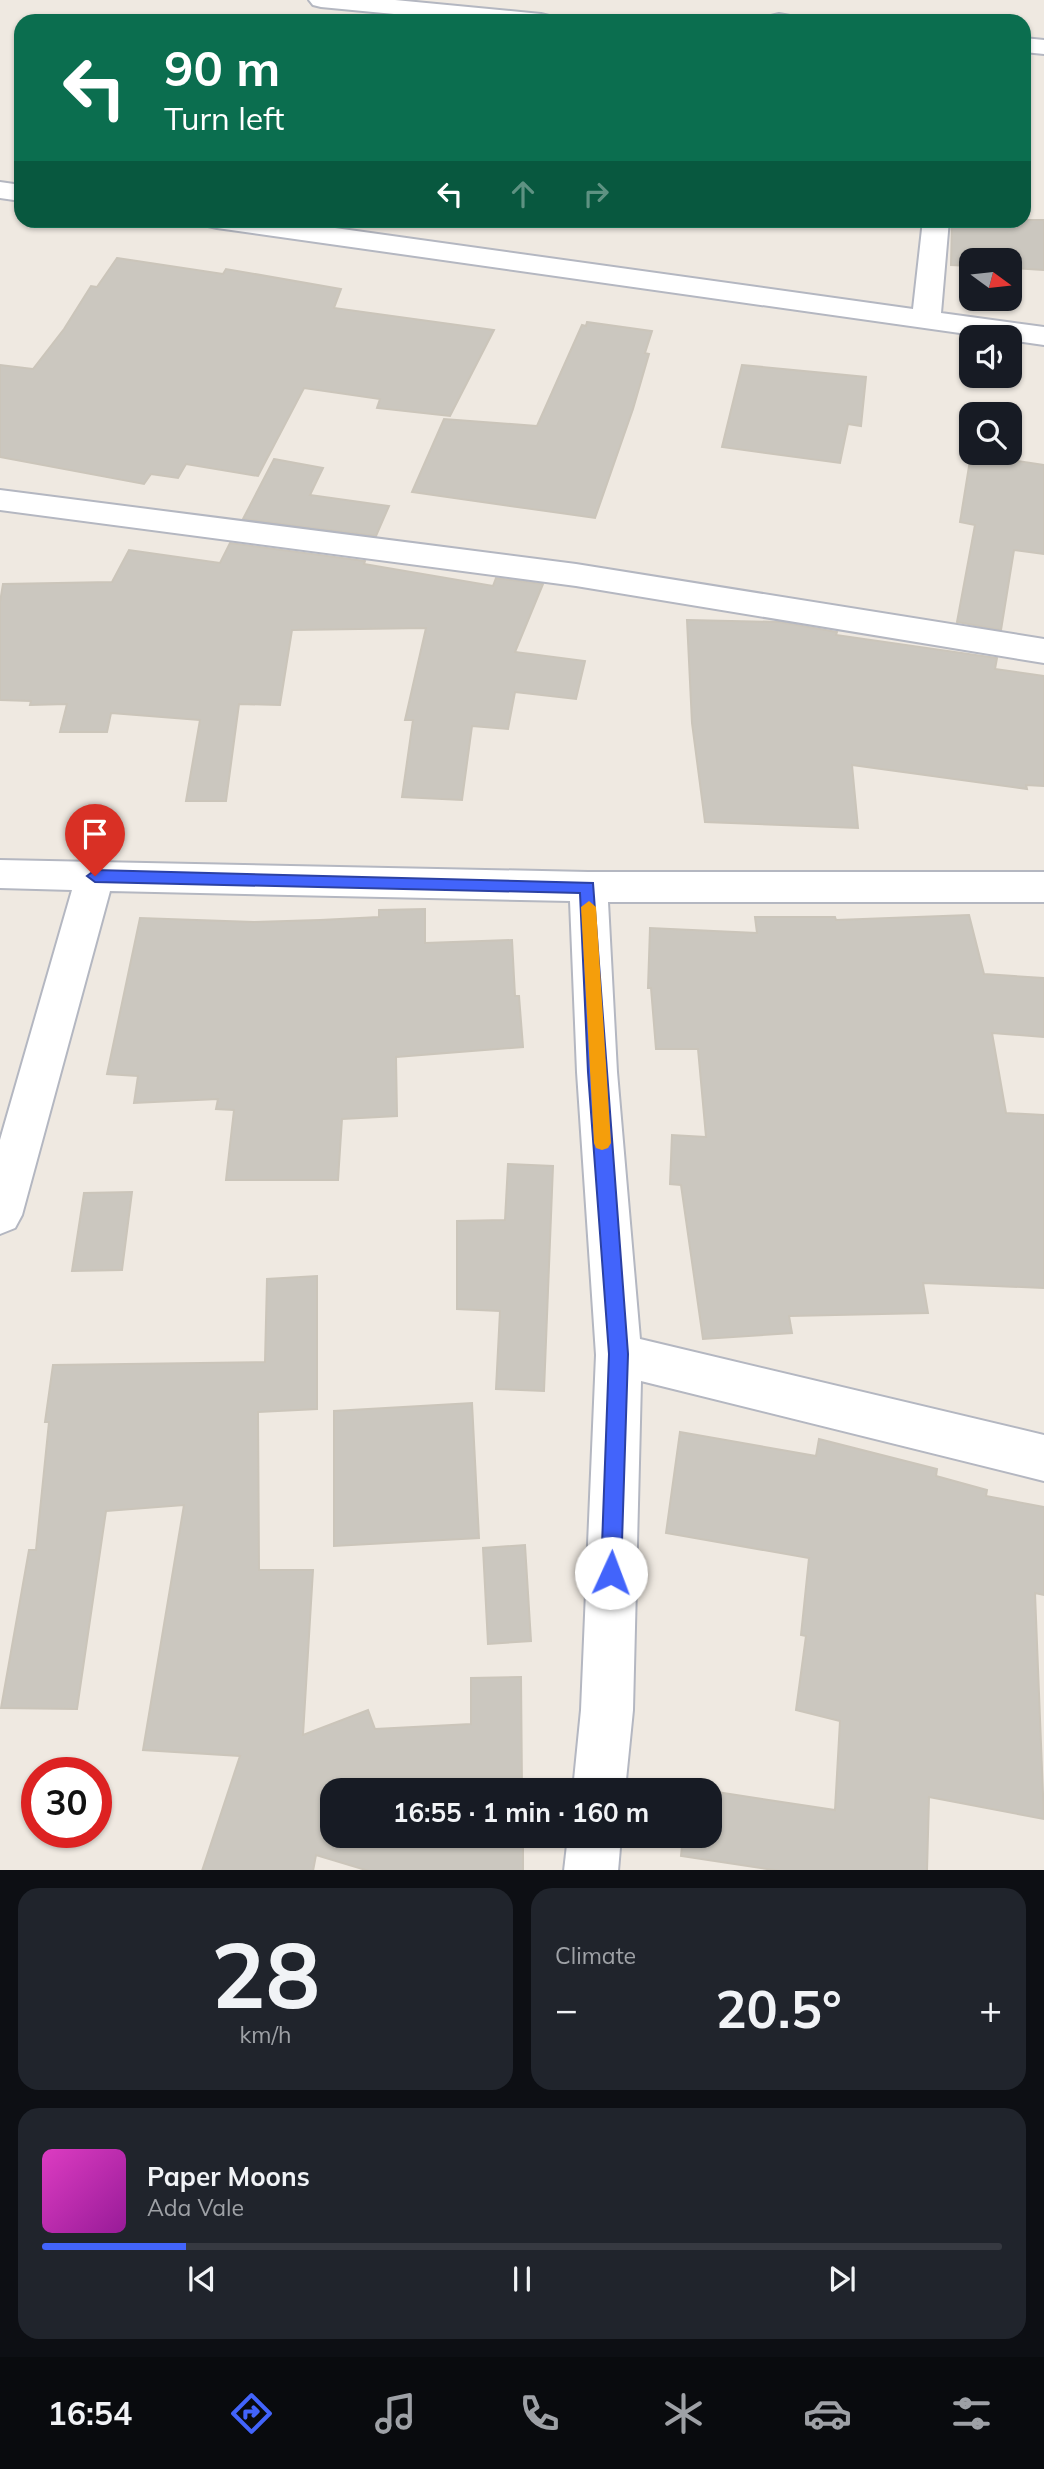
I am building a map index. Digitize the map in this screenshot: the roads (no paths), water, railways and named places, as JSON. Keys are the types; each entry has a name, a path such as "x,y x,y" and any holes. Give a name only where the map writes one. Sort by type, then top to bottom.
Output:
{"street":[{"path":"321,0 468,14"},
{"path":"275,228 1044,336"},
{"path":"926,320 935,228"},
{"path":"0,500 576,575 1044,651"},
{"path":"0,874 588,887 1044,887"},
{"path":"0,1215 95,876"},
{"path":"588,887 597,1072 619,1354 607,1710 600,1778"},
{"path":"619,1354 1044,1458"},
{"path":"591,1870 594,1848"}]}
